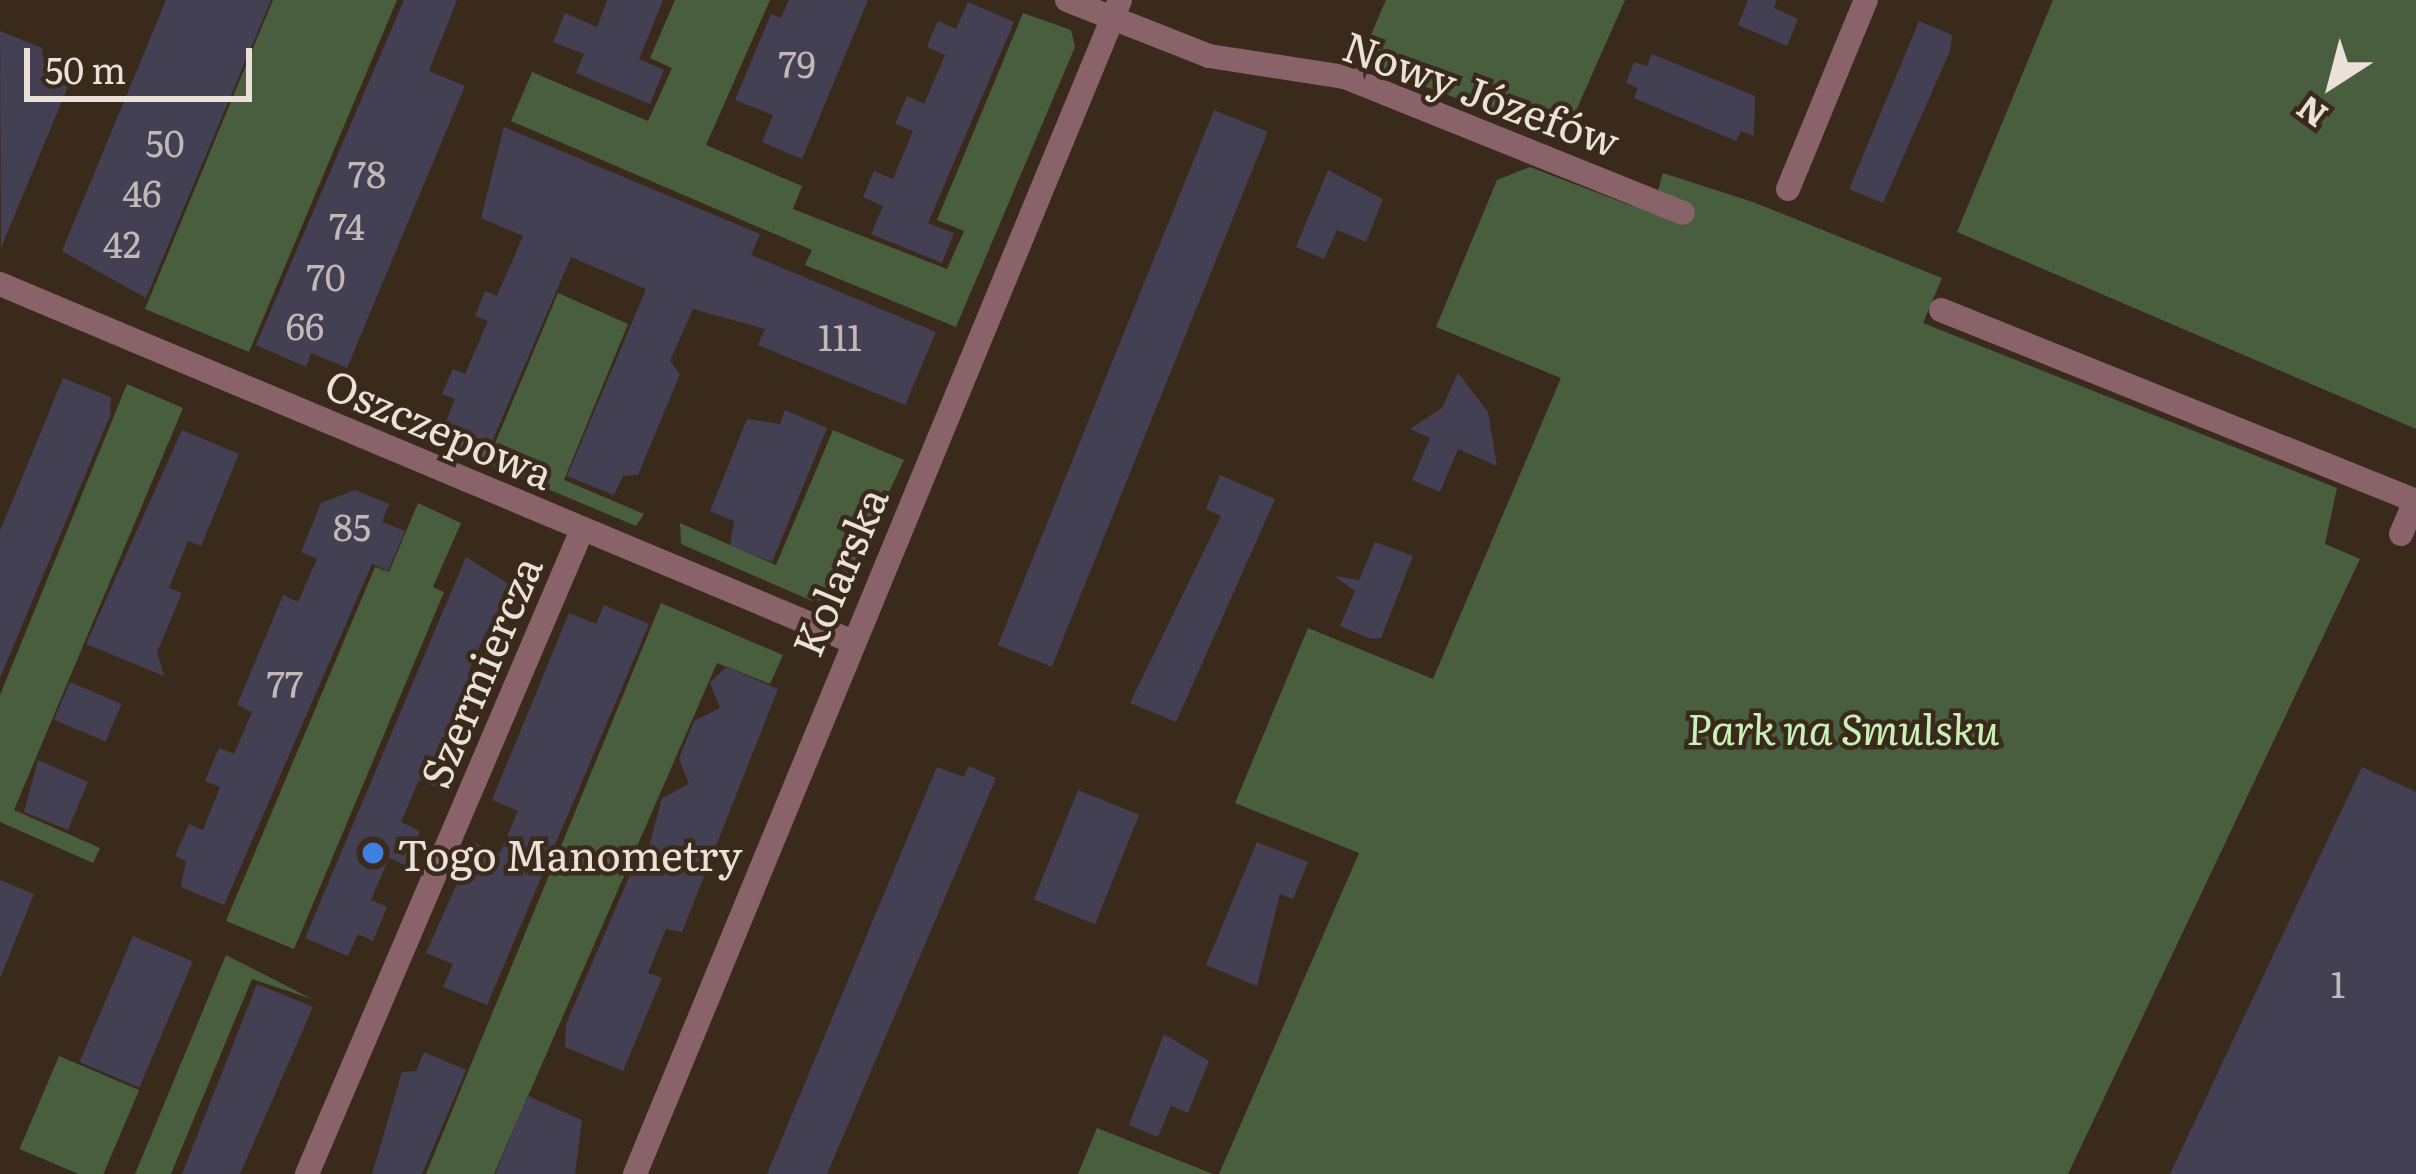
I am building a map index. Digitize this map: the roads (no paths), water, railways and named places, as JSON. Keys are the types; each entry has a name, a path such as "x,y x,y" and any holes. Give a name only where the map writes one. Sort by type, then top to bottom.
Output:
{"street":[{"name":"Nowy Józefów","path":"1067,0 1116,9 1208,56 1345,77 1683,213"},
{"path":"1788,189 1866,0"},
{"name":"Kolarska","path":"635,1174 851,641 1116,9"},
{"name":"Oszczepowa","path":"0,284 851,641"},
{"path":"1941,310 2416,501 2402,535"},
{"name":"Szermiercza","path":"307,1174 582,530"}],"place":[{"name":"Togo Manometry","path":"373,853"}],"park label":[{"name":"Park na Smulsku","path":"1843,727"}]}
